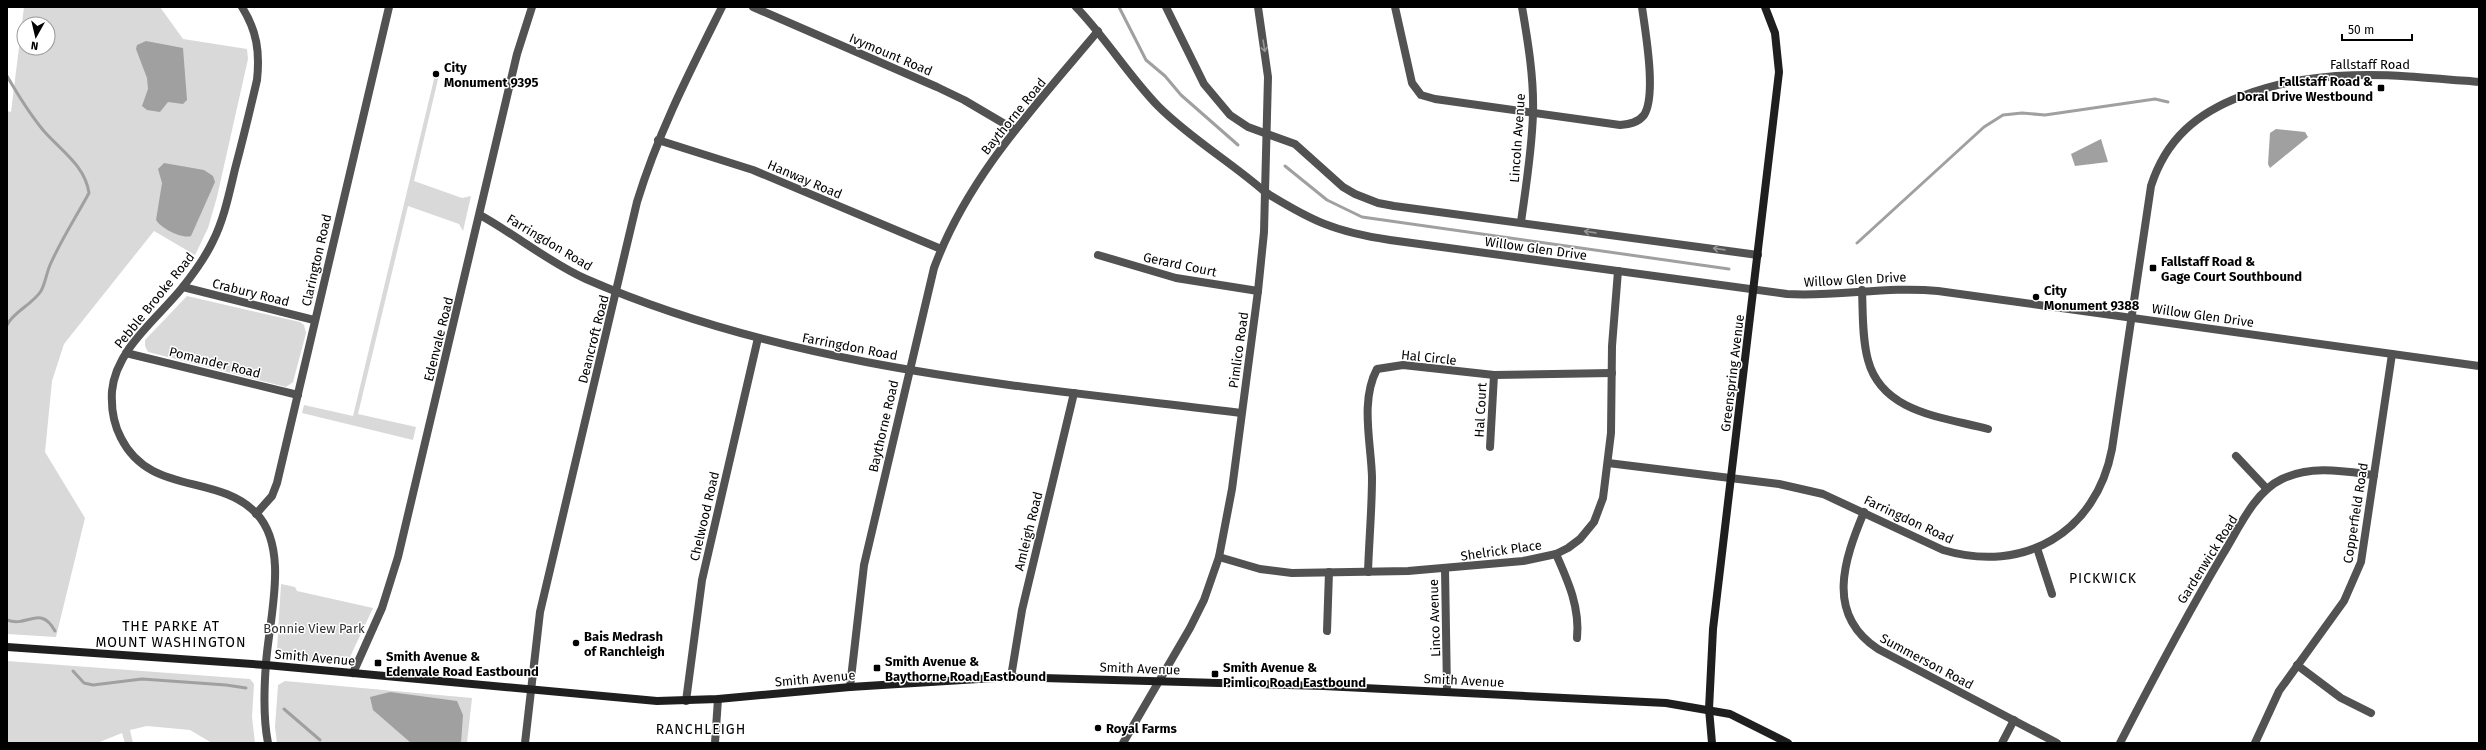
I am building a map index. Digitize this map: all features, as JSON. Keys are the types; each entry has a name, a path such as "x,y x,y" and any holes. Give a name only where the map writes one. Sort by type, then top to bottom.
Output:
{"main road":[{"name":"Greenspring Avenue","path":"1712,743 1709,709 1713,629 1779,72 1775,33 1765,7"},
{"name":"Smith Avenue","path":"7,647 266,665 623,699 686,701 850,687 1011,677 1447,691 1666,703 1709,709 1730,714 1788,743"}],"street":[{"name":"Pebble Brooke Road","path":"242,7 252,22 256,35 259,65 257,80 223,218 202,261 183,288 126,353 119,364 115,376 112,404 117,431 132,455 156,474 224,494 256,514"},
{"name":"Clarington Road","path":"256,514 272,496 277,483 314,320 389,7"},
{"name":"Edenvale Road","path":"353,673 382,608 398,557 517,54 532,7"},
{"name":"Deancroft Road","path":"525,743 534,647 547,578 617,291 637,202 658,140 672,106 722,7"},
{"name":"Ivymount Road","path":"753,7 938,86 1015,130"},
{"name":"Willow Glen Drive","path":"1076,7 1098,31 1159,107 1199,142 1239,169 1265,192 1312,220 1346,232 1754,290 1809,295 1898,288 1938,291 2479,366"},
{"name":"Willow Glen Drive","path":"1166,7 1196,70 1222,108 1238,121 1295,144 1343,187 1366,199 1394,206 1758,255"},
{"name":"Pimlico Road","path":"1123,743 1194,621 1204,600 1219,557 1230,496 1258,291 1264,232 1268,77 1258,7"},
{"path":"1395,7 1412,83 1421,95 1435,99 1620,125 1638,121 1644,114 1649,97 1648,54 1642,7"},
{"name":"Lincoln Avenue","path":"1520,222 1531,153 1533,112 1530,59 1522,7"},
{"name":"Baythorne Road","path":"850,687 864,565 909,369 934,268 941,249 963,202 1015,130 1098,31"},
{"name":"Fallstaff Road","path":"2131,317 2148,198 2154,176 2164,156 2177,137 2208,111 2271,86 2330,75 2382,74 2479,82"},
{"name":"Hanway Road","path":"658,140 753,170 941,249"},
{"name":"Farringdon Road","path":"480,215 570,271 617,291 707,323 758,338 826,355 909,369 1074,393 1241,413"},
{"name":"Gerard Court","path":"1098,255 1176,278 1258,291"},
{"name":"Shelrick Place","path":"1219,557 1276,572 1445,570 1523,561 1556,554 1580,539 1594,522 1603,498 1608,462 1612,409 1612,373 1618,271"},
{"name":"Crabury Road","path":"183,288 314,320"},
{"path":"1862,290 1868,360 1877,383 1886,393 1907,406 1988,429"},
{"name":"Farringdon Road","path":"1608,462 1732,478 1798,488 1822,494 1864,512 1942,550 1956,554 1985,558 2002,557 2037,548 2071,527 2089,507 2102,484 2112,449 2131,317"},
{"name":"Chelwood Road","path":"686,701 702,580 758,338"},
{"name":"Pomander Road","path":"126,353 298,395"},
{"name":"Copperfield Road","path":"2255,743 2279,691 2344,601 2353,583 2366,541 2374,474 2392,354"},
{"name":"Hal Circle","path":"1368,572 1372,479 1368,400 1371,380 1377,369 1403,365 1494,375 1612,373"},
{"name":"Hal Court","path":"1490,447 1494,375"},
{"name":"Amleigh Road","path":"1011,677 1022,610 1074,393"},
{"path":"2236,456 2267,489"},
{"name":"Gardenwick Road","path":"2120,743 2186,614 2240,527 2267,489 2281,480 2313,470 2374,474"},
{"name":"Summerson Road","path":"1864,512 1847,555 1843,582 1846,609 1857,632 1878,649 2057,743"},
{"path":"256,514 273,547 275,565 266,665 266,728 268,743"},
{"path":"2037,548 2052,594"},
{"path":"1556,554 1569,583 1577,612 1577,638"},
{"name":"Linco Avenue","path":"1445,570 1447,691"},
{"path":"1327,631 1329,572"},
{"path":"2297,665 2341,698 2371,713"},
{"path":"715,743 718,699"},
{"path":"2002,743 2014,720"}],"green space":[{"path":"24,7 160,7 183,39 247,49 248,59 217,197 208,228 195,255 154,231 64,344 52,381 45,452 85,518 56,637 7,634 7,111 11,112 18,56 56,56 56,16 23,16"},
{"path":"435,75 439,75 414,181 462,198 471,196 463,231 459,224 408,206 358,414 416,427 413,440 302,413 304,405 353,416"},
{"path":"187,296 300,322 304,325 306,333 293,382 286,387 148,352 145,346 145,340"},
{"name":"Bonnie View Park","path":"281,584 295,587 297,591 373,608 349,659 340,664 284,658 277,650"},
{"path":"7,661 250,679 254,684 252,717 255,743 212,743 190,730 147,726 130,730 133,743 125,743 122,733 97,743 7,743"},
{"path":"285,681 472,698 467,743 277,743 275,727 278,685"}],"shaded area":[{"path":"146,41 183,48 187,100 183,104 168,102 160,112 147,110 142,106 148,89 147,78 136,49 137,45"},
{"path":"2276,129 2305,132 2308,137 2270,168 2268,164 2270,133"},
{"path":"2101,139 2108,162 2075,166 2071,154"},
{"path":"164,163 204,170 213,176 215,182 191,236 182,236 172,232 156,220 162,183 158,169"},
{"path":"390,692 457,701 463,715 461,743 411,743 373,710 370,697"}],"waterway":[{"path":"1119,7 1146,60 1165,76 1181,95 1238,145"},
{"path":"7,76 38,124 71,158 83,174 89,193 54,256 41,291 14,316 7,325"},
{"path":"1857,243 1984,127 2003,115 2022,113 2045,115 2155,99 2168,102"},
{"path":"1285,166 1327,200 1362,217 1729,269"},
{"path":"7,620 14,622 33,618 44,619 55,631"},
{"path":"73,671 84,683 93,685 142,679 226,685 246,688"},
{"path":"284,709 320,740"}],"place":[{"name":"City Monument 9395","path":"436,74"},
{"name":"Fallstaff Road & Doral Drive Westbound","path":"2381,88"},
{"name":"Fallstaff Road & Gage Court Southbound","path":"2153,268"},
{"name":"City Monument 9388","path":"2036,297"},
{"name":"Bais Medrash of Ranchleigh","path":"576,643"},
{"name":"Smith Avenue & Edenvale Road Eastbound","path":"378,663"},
{"name":"Smith Avenue & Baythorne Road Eastbound","path":"877,668"},
{"name":"Smith Avenue & Pimlico Road Eastbound","path":"1215,674"},
{"name":"Royal Farms","path":"1098,728"}],"district":[{"name":"PICKWICK","path":"2103,578"},
{"name":"THE PARKE AT MOUNT WASHINGTON","path":"171,634"},
{"name":"RANCHLEIGH","path":"701,729"}]}
